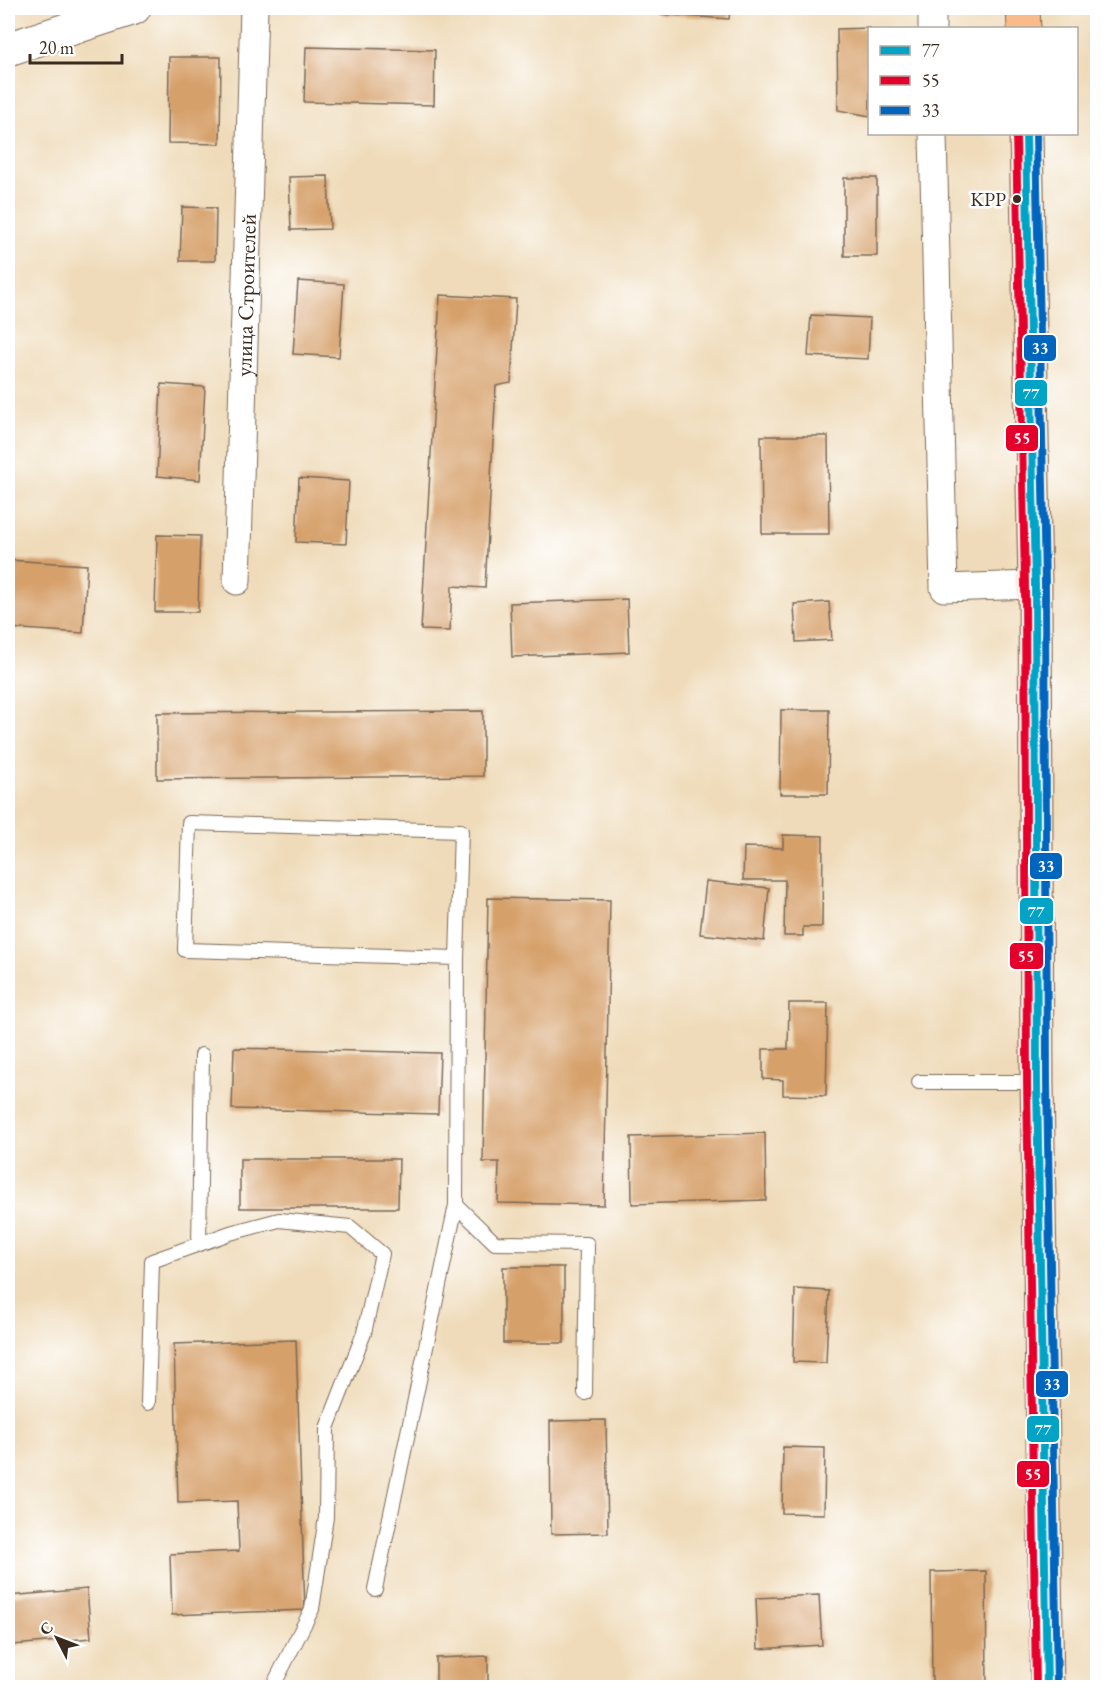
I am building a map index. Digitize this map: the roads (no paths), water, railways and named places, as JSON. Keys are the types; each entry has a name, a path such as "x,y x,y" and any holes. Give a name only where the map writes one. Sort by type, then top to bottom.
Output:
{"main road":[{"path":"1023,8 1024,27"},
{"path":"1026,135 1035,585 1037,1082 1047,1688"}],"street":[{"path":"8,48 134,8"},
{"name":"улица Строителей","path":"237,581 254,8"},
{"path":"932,8 932,27"},
{"path":"933,135 944,588 1035,585"}],"lane":[{"path":"375,1589 456,1205 457,958 461,831 189,823 185,950 457,958"},
{"path":"199,1244 202,1055"},
{"path":"919,1082 1037,1082"},
{"path":"456,1205 495,1243 587,1244 585,1393"},
{"path":"148,1403 152,1261 230,1233 279,1220 350,1227 382,1254 364,1334 327,1428 326,1517 312,1609 272,1688"}],"place":[{"name":"KPP","path":"1017,199"}]}
